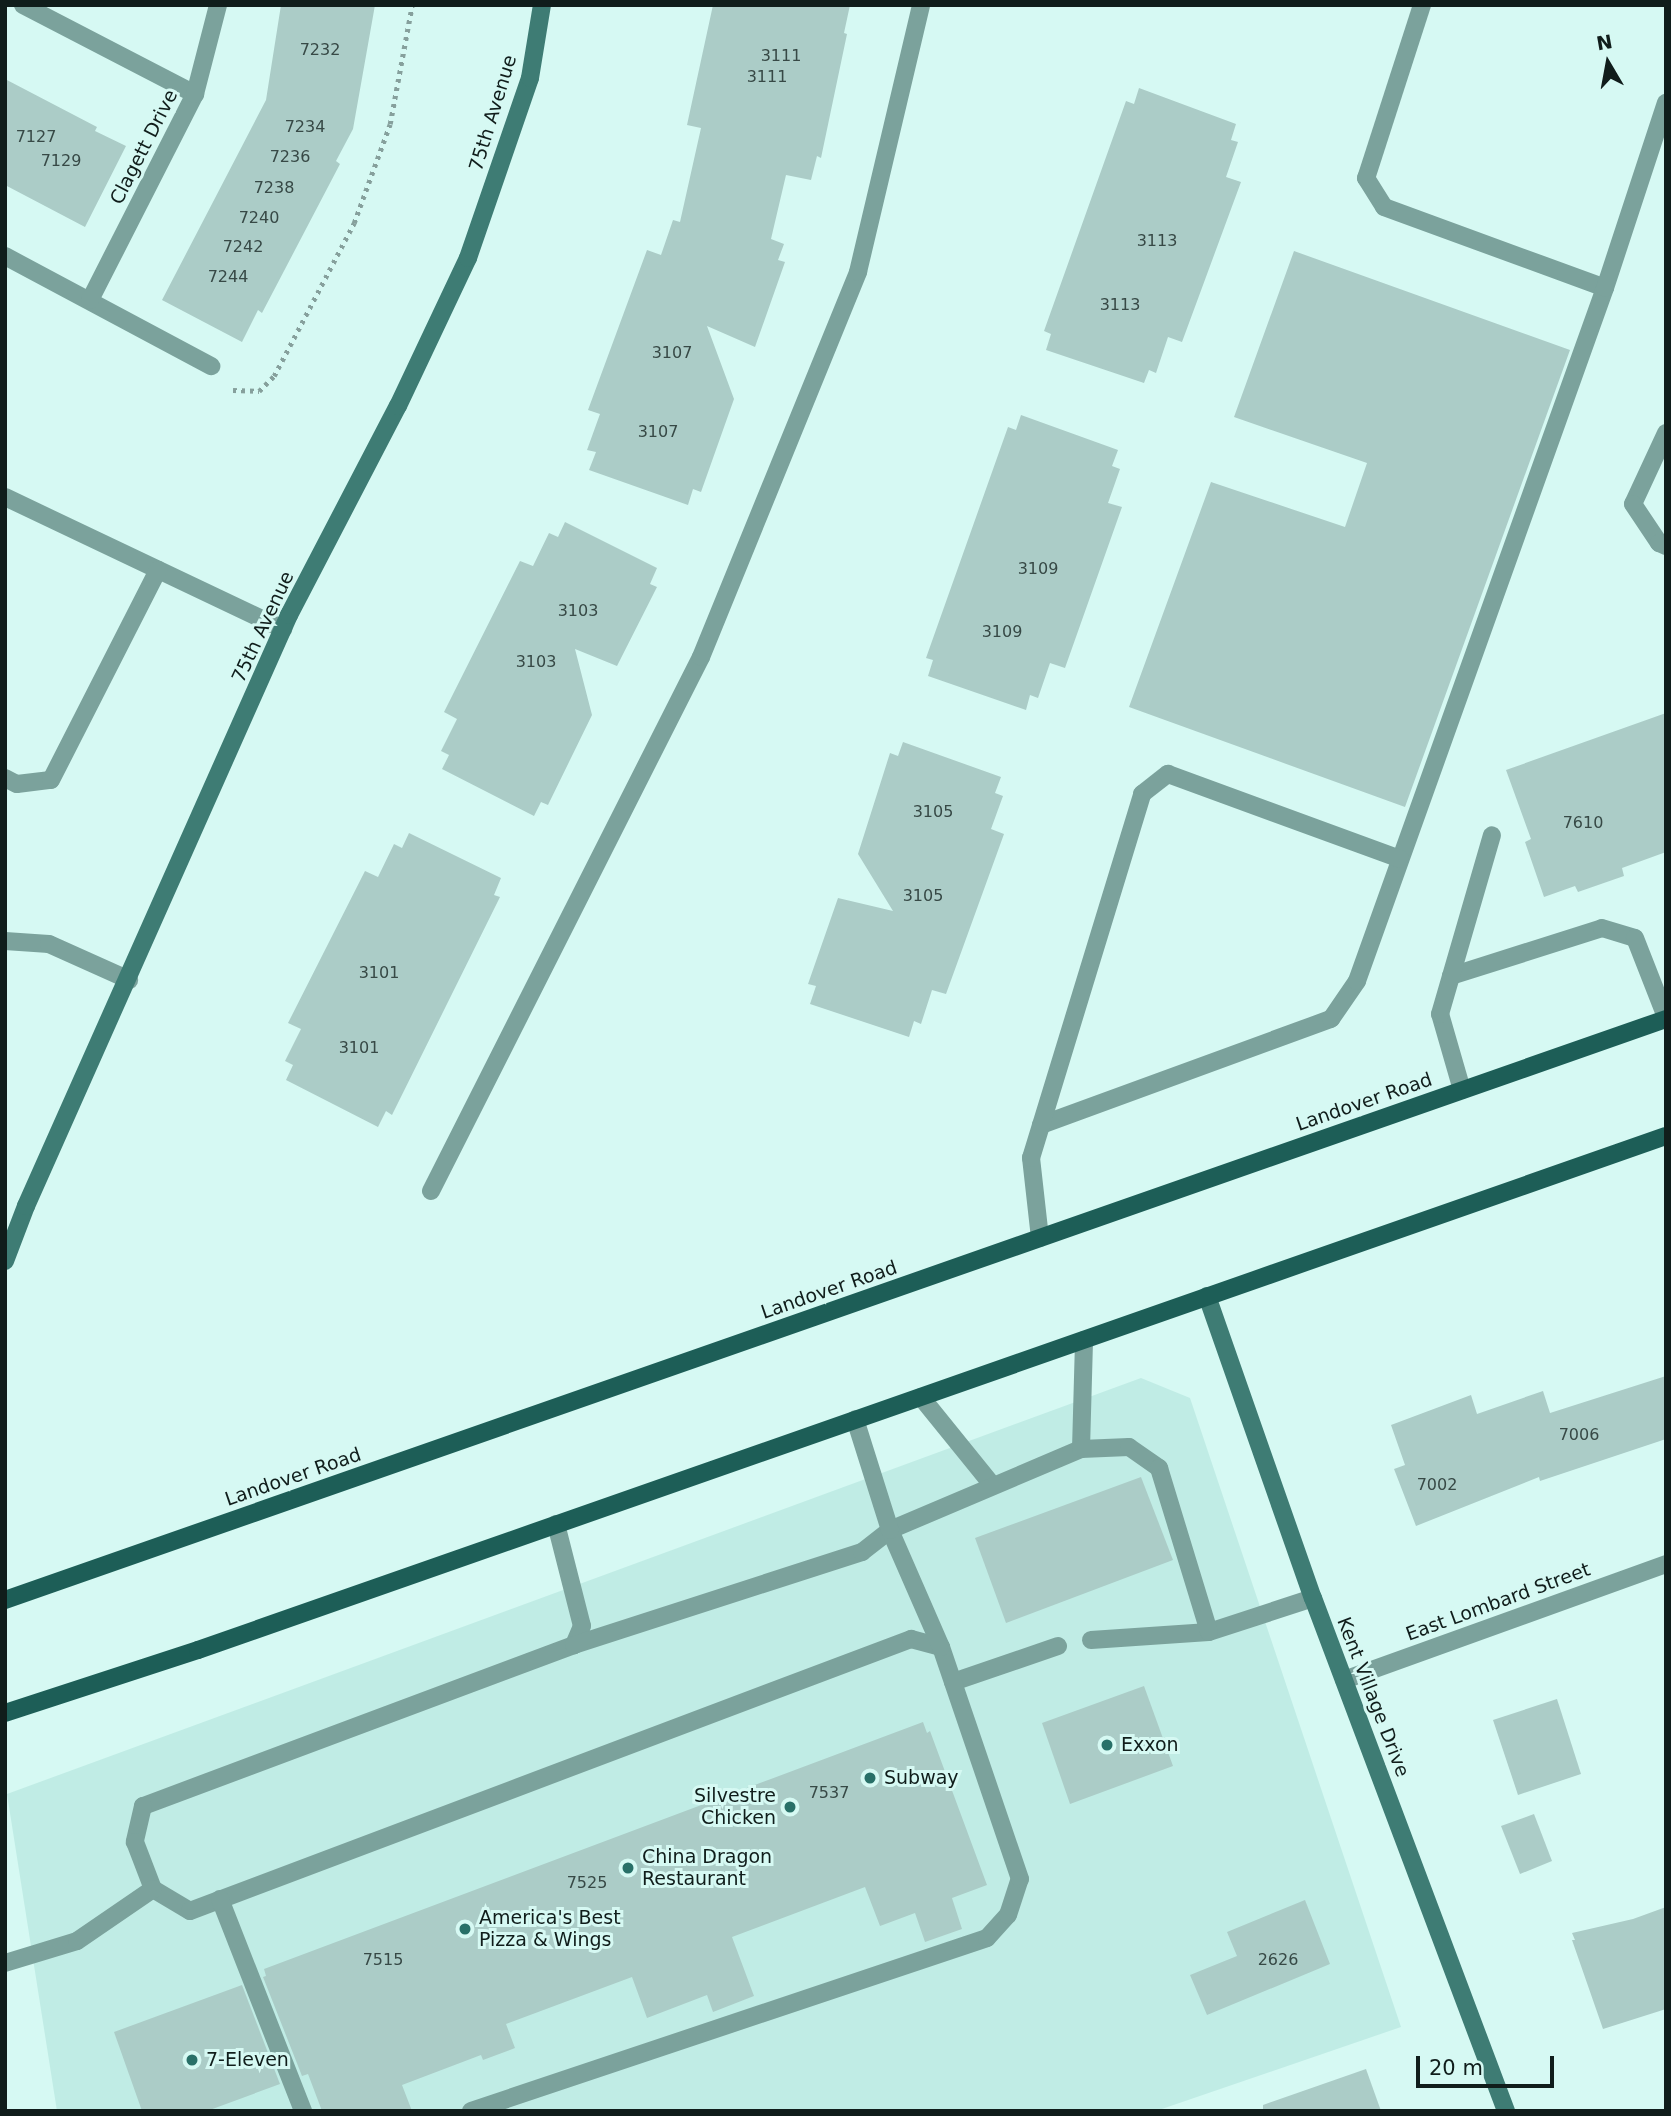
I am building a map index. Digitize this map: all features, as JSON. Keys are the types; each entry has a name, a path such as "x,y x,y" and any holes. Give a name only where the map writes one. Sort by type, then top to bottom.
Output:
{"main road":[{"name":"Landover Road","path":"5,1600 1666,1018"},
{"path":"5,1713 102,1683 1666,1136"}],"street":[{"path":"23,5 195,94"},
{"name":"Clagett Drive","path":"90,300 195,94 218,5"},
{"name":"75th Avenue","path":"5,1261 26,1206 129,980 283,629 398,406 468,258 530,78 542,5"},
{"path":"431,1191 695,669 858,272 921,5"},
{"path":"1422,5 1366,178 1384,207 1605,288"},
{"path":"1041,1125 1331,1019 1357,981 1605,288 1666,103"},
{"path":"5,257 211,366"},
{"path":"1666,433 1633,504 1659,543 1666,546"},
{"path":"5,497 283,629"},
{"path":"5,778 17,784 51,780 158,570"},
{"path":"1040,1238 1031,1158 1142,793 1168,774 1400,859"},
{"path":"1462,1090 1440,1013 1493,835"},
{"path":"1451,976 1602,928 1635,938 1666,1018"},
{"path":"5,941 49,944 129,980"},
{"name":"Kent Village Drive","path":"1207,1296 1313,1598 1506,2111"},
{"path":"1081,1449 1084,1340"},
{"path":"921,1397 993,1486"},
{"path":"471,2111 987,1938 1008,1915 1020,1879 941,1647 890,1530 855,1419"},
{"path":"941,1647 911,1639 190,1911 153,1889 135,1842 144,1806 574,1645 862,1552 890,1530 1081,1449 1129,1447 1159,1468 1209,1632"},
{"path":"556,1524 582,1626 574,1645"},
{"name":"East Lombard Street","path":"1344,1680 1666,1564"},
{"path":"1091,1640 1209,1632 1313,1598"},
{"path":"953,1682 1058,1646"},
{"path":"5,1962 77,1941 153,1889"},
{"path":"220,1899 303,2111"}],"path":[{"path":"211,366 221,385 247,393 259,391 274,376 354,223 393,111 412,5"}],"shaded area":[{"path":"1141,1378 1190,1398 1401,2027 1156,2111 57,2111 7,1794"}],"building":[{"path":"281,5 375,5 353,129 336,161 340,164 262,313 258,310 242,342 162,300 266,100"},
{"path":"713,5 850,5 844,33 847,34 821,158 817,156 811,180 786,175 771,239 784,244 778,260 785,262 755,347 707,326 734,399 701,492 693,489 688,505 589,470 596,452 587,450 600,414 588,410 647,250 661,255 673,220 680,222 701,128 687,125"},
{"path":"5,79 97,127 95,131 126,146 85,227 5,185"},
{"path":"1139,88 1236,124 1231,140 1238,142 1226,177 1241,182 1182,342 1168,337 1156,373 1149,370 1144,383 1046,350 1051,334 1044,331 1126,101 1134,104"},
{"path":"1294,251 1570,350 1405,807 1129,707 1211,482 1345,527 1367,463 1234,417"},
{"path":"1021,415 1118,450 1112,466 1120,469 1108,503 1122,507 1065,668 1050,663 1038,698 1030,695 1026,710 928,676 933,660 926,658 1008,427 1016,430"},
{"path":"565,522 657,568 650,584 657,587 617,666 575,649 592,715 548,805 541,802 534,816 442,769 449,755 441,751 457,719 444,712 520,561 533,566 549,533 558,537"},
{"path":"1666,713 1666,852 1622,868 1624,876 1578,892 1575,886 1544,897 1525,842 1531,839 1506,770"},
{"path":"903,742 1001,777 995,793 1003,796 991,829 1004,834 946,994 932,990 921,1024 914,1021 909,1037 810,1004 816,986 808,984 838,898 893,911 858,854 890,753 898,756"},
{"path":"409,833 501,878 494,895 500,897 392,1115 386,1111 378,1127 286,1080 293,1065 285,1061 301,1029 288,1023 365,871 378,877 394,844 402,848"},
{"path":"1666,1376 1666,1439 1540,1481 1539,1477 1416,1526 1394,1469 1405,1465 1391,1425 1471,1395 1477,1414 1543,1391 1550,1413"},
{"path":"1141,1477 1173,1560 1006,1623 975,1538"},
{"name":"Exxon","path":"1144,1686 1173,1766 1070,1804 1042,1723"},
{"path":"1557,1699 1581,1774 1518,1795 1493,1720"},
{"path":"923,1722 927,1733 930,1731 987,1885 952,1898 962,1929 925,1942 915,1913 880,1926 865,1887 732,1937 754,1996 713,2012 707,1995 647,2018 632,1977 506,2024 515,2048 483,2060 481,2055 402,2085 412,2111 322,2111 308,2074 302,2076 263,1977 266,1976 264,1969"},
{"path":"1534,1814 1552,1861 1520,1874 1501,1826"},
{"path":"1305,1900 1330,1964 1207,2015 1190,1975 1237,1956 1227,1932"},
{"path":"1666,1907 1666,2009 1603,2029 1572,1940 1575,1940 1572,1933 1633,1919"},
{"name":"7-Eleven","path":"242,1985 280,2084 207,2111 142,2111 114,2032"},
{"path":"1366,2069 1381,2111 1263,2111 1263,2105"}],"place":[{"name":"Exxon","path":"1107,1745"},
{"name":"Subway","path":"870,1778"},
{"name":"Silvestre Chicken","path":"790,1807"},
{"name":"China Dragon Restaurant","path":"628,1868"},
{"name":"America's Best Pizza & Wings","path":"465,1929"},
{"name":"7-Eleven","path":"192,2060"}]}
